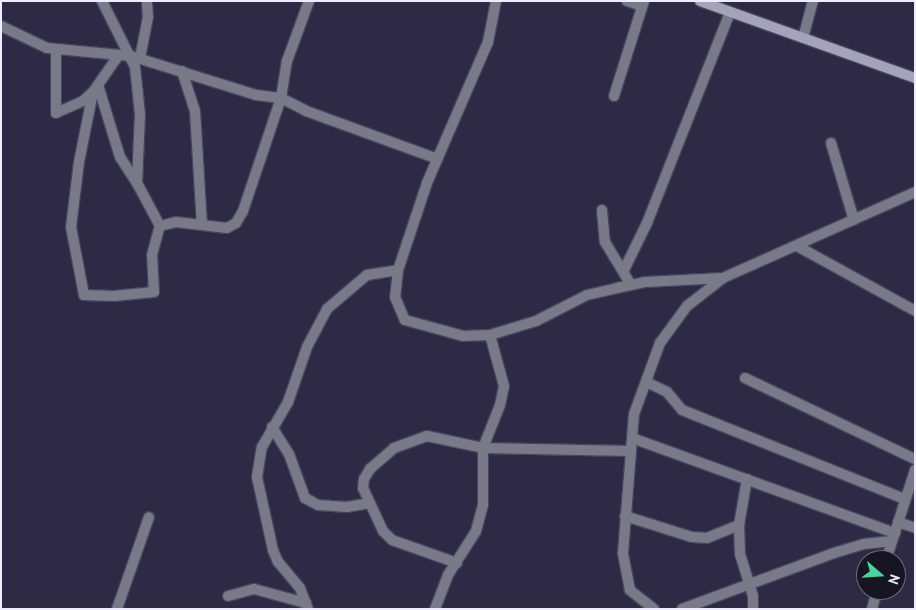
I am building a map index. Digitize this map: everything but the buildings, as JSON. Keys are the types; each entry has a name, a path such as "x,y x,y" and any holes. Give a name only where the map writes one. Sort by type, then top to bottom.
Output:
{"main road":[{"path":"700,1 915,78"}],"street":[{"path":"102,1 136,57"},
{"path":"137,183 140,114 136,57 148,16 147,1"},
{"path":"160,226 176,222 227,228 236,223 245,206 281,98 287,60 309,1"},
{"path":"496,1 488,42 414,217 398,270 395,297 405,320 463,336 490,335 536,321 587,295 631,285 723,278"},
{"path":"614,96 643,4 627,1"},
{"path":"803,38 813,1"},
{"path":"624,270 647,223 730,12"},
{"path":"1,26 30,42 56,50 136,57 256,95 281,98 306,111 438,159"},
{"path":"56,50 56,113 83,101 118,56"},
{"path":"182,71 195,111 202,226"},
{"path":"95,88 120,157 137,183 160,226 152,255 154,292 114,296 84,295 71,228 78,162 95,88"},
{"path":"831,143 854,220"},
{"path":"654,609 630,590 625,574 625,516 634,414 660,343 673,323 698,295 723,278 915,192"},
{"path":"602,210 605,242 624,270 631,285"},
{"path":"797,246 915,311"},
{"path":"307,606 300,588 278,562 266,524 258,477 262,448 272,427 288,402 307,347 327,310 367,275 398,270"},
{"path":"435,609 448,575 476,530 483,505 483,448 500,405 504,386 490,335"},
{"path":"745,378 915,458"},
{"path":"646,382 667,392 682,410 905,499"},
{"path":"272,427 289,454 305,498 318,505 347,507 370,503"},
{"path":"457,563 386,537 363,488 364,479 385,456 405,442 427,436 483,448 630,451"},
{"path":"632,438 748,480 893,537"},
{"path":"889,550 915,470"},
{"path":"748,480 739,525 747,584 753,596 753,609"},
{"path":"625,516 692,537 707,538 739,525"},
{"path":"117,609 149,517"},
{"path":"898,522 915,528"},
{"path":"682,609 747,584 864,544 893,537"},
{"path":"228,596 254,589 307,606"}]}
